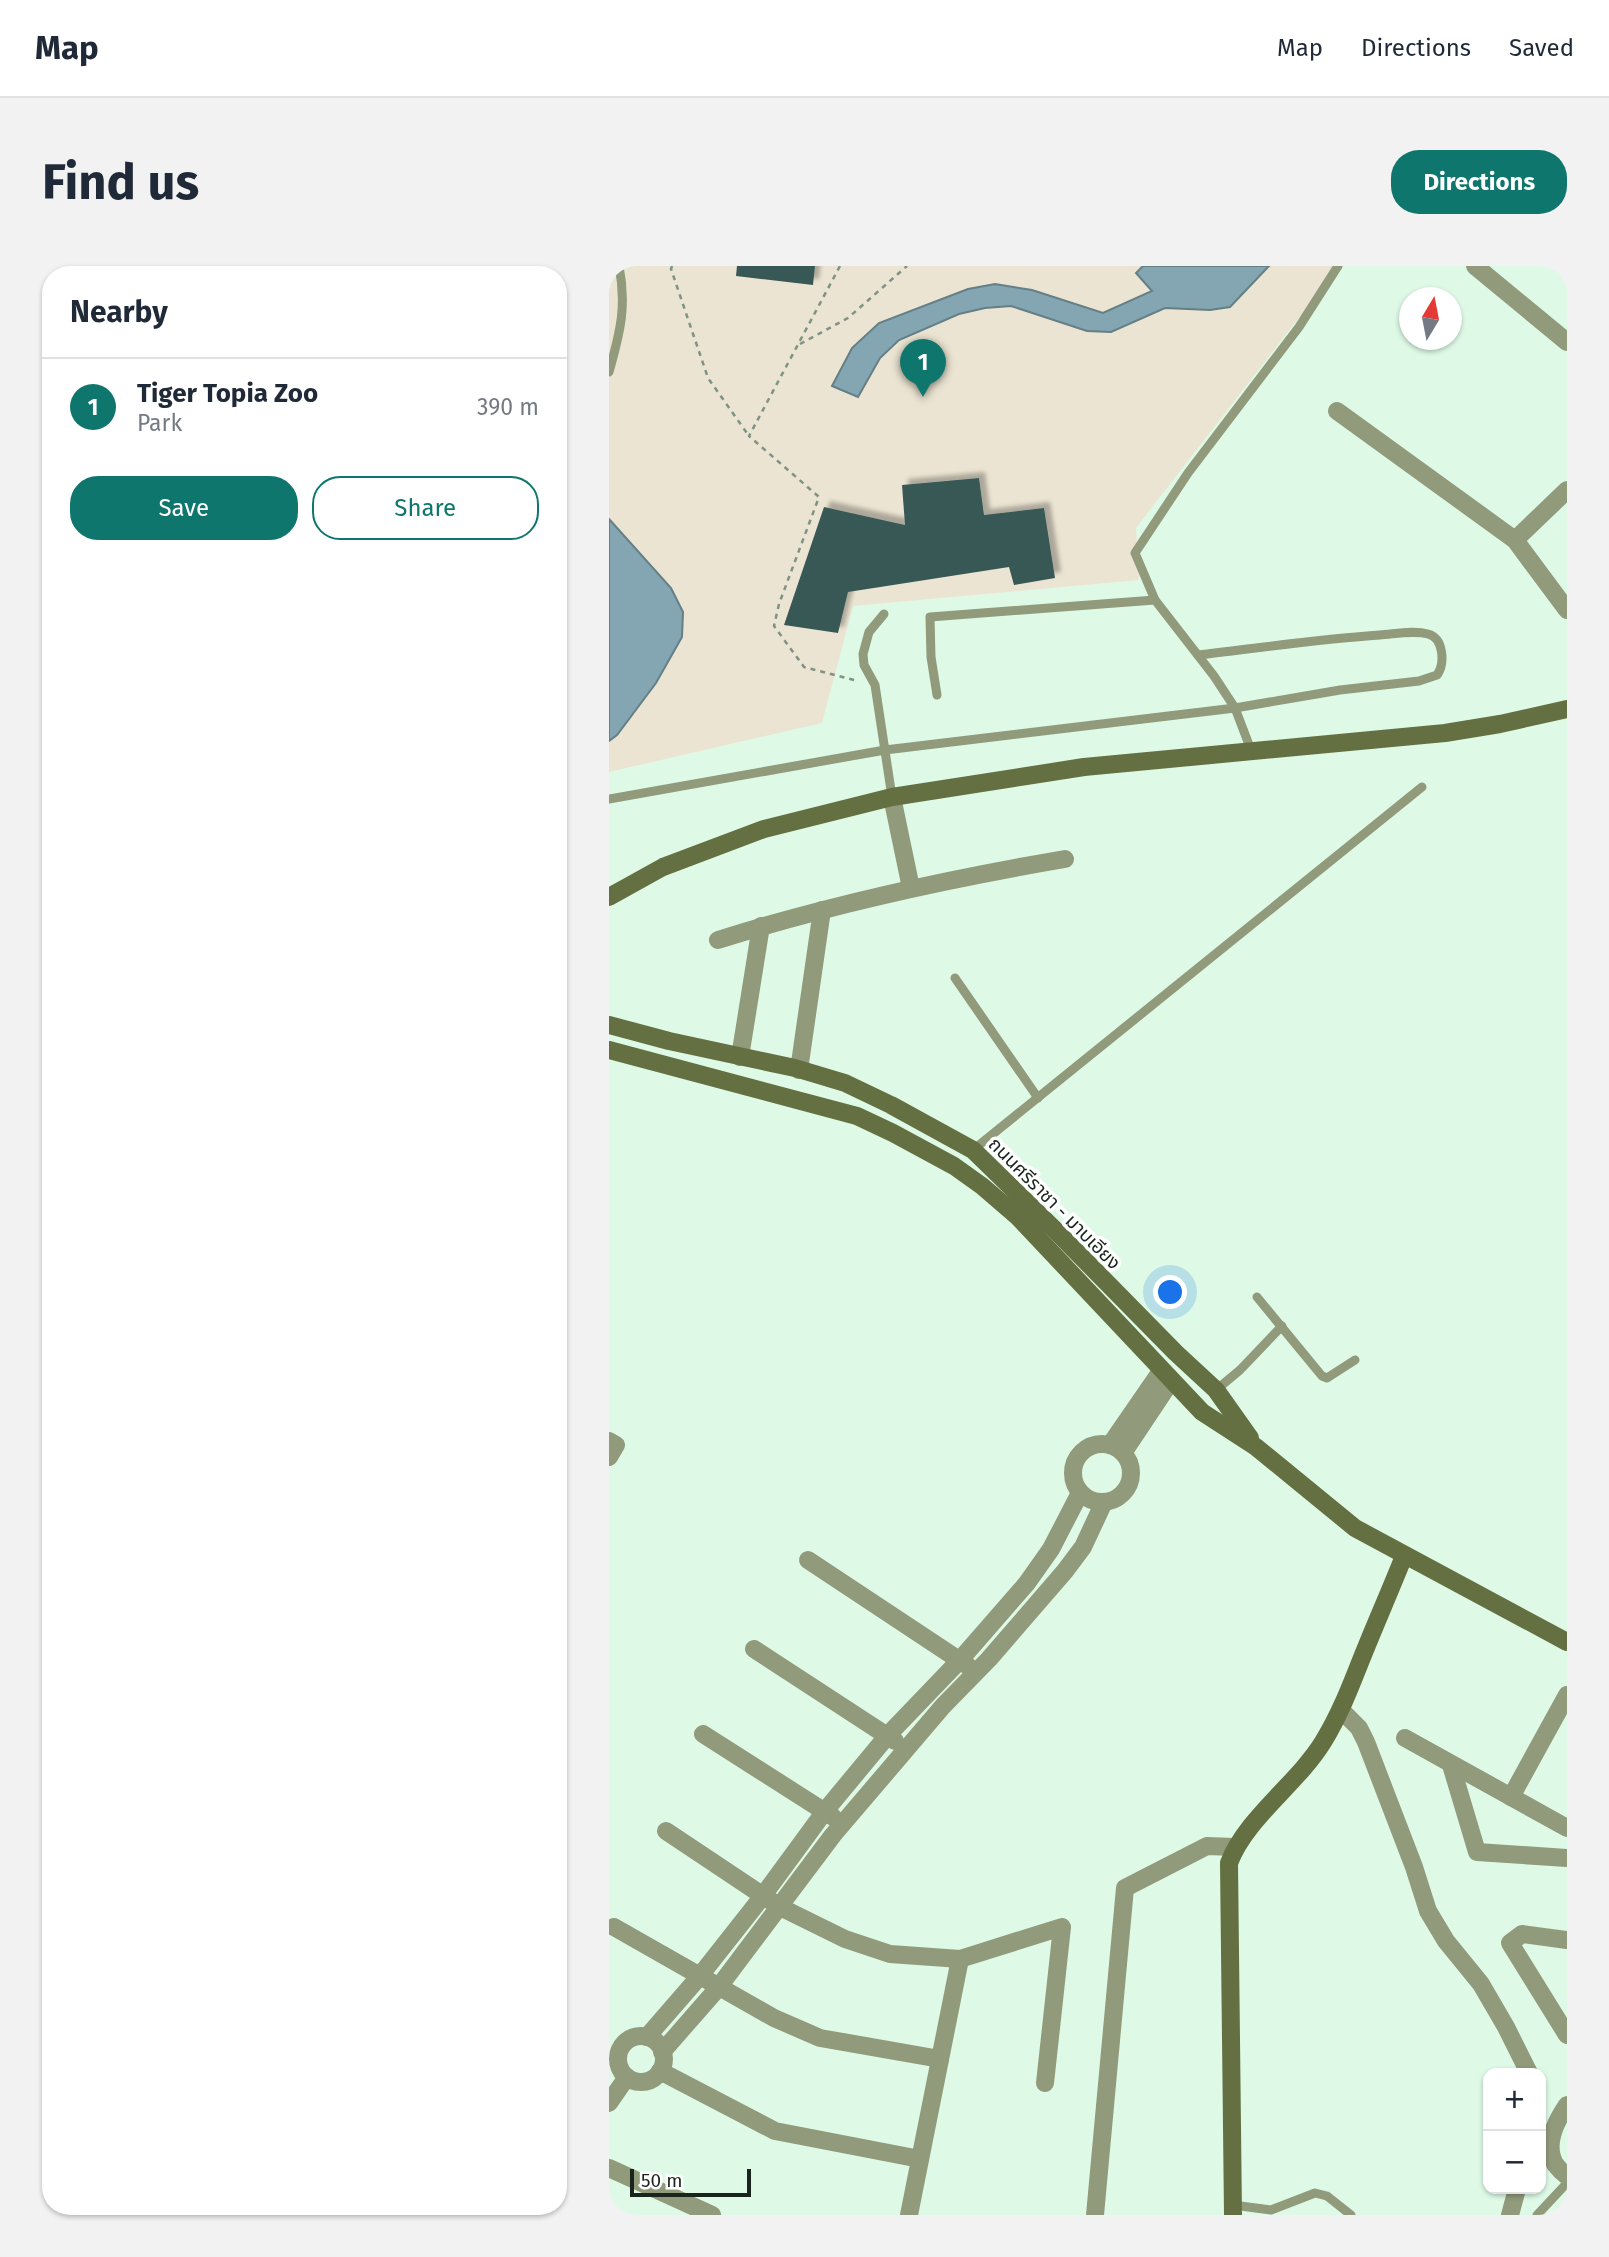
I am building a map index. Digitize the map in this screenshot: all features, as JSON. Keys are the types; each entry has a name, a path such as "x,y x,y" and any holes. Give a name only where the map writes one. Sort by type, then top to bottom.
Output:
{"main road":[{"path":"609,897 663,867 764,830 892,797 1084,766 1445,733 1567,709"},
{"name":"ถนนศรีราชา - มาบเอียง","path":"609,1025 833,1079 865,1092 972,1150 1216,1390 1256,1447"},
{"name":"ถนนศรีราชา - มาบเอียง","path":"609,1049 857,1116 954,1166 1018,1217 1202,1412 1256,1447 1355,1528 1567,1642"},
{"path":"1166,1376 1181,1358"},
{"path":"1233,2210 1229,1863 1235,1847 1296,1779 1322,1743 1341,1710 1404,1556"}],"street":[{"path":"1475,266 1567,342"},
{"path":"1337,411 1515,540 1567,610"},
{"path":"1515,540 1567,490"},
{"path":"892,797 911,888"},
{"path":"718,940 761,926 911,888 1065,859"},
{"path":"799,1070 822,910"},
{"path":"740,1057 761,926"},
{"path":"1116,1449 1166,1376"},
{"path":"609,1441 616,1445 609,1457"},
{"path":"1096,1445 1116,1449 1129,1461 1131,1479 1121,1495 1104,1502 1095,1502 1080,1493 1072,1477 1075,1460 1087,1447 1096,1445"},
{"path":"647,2037 699,1978 825,1811 888,1735 960,1660 1027,1583 1051,1549 1080,1493"},
{"path":"662,2052 718,1987 842,1824 1046,1595 1083,1547 1104,1502"},
{"path":"1051,1549 1072,1561"},
{"path":"808,1560 976,1672"},
{"path":"754,1649 906,1749"},
{"path":"1511,1797 1567,1695"},
{"path":"1341,1710 1359,1728 1366,1742 1428,1911 1446,1941 1481,1983 1526,2068"},
{"path":"703,1734 842,1824"},
{"path":"1405,1738 1567,1828"},
{"path":"1451,1765 1478,1852 1567,1858"},
{"path":"666,1831 779,1907 845,1939 890,1954 960,1959 1062,1927 1045,2083"},
{"path":"1095,2215 1125,1888 1207,1846 1235,1847"},
{"path":"614,1927 699,1978 774,2018 820,2038 940,2059"},
{"path":"1567,1940 1522,1934 1510,1943 1567,2035"},
{"path":"909,2215 960,1959"},
{"path":"647,2037 659,2045 663,2065 655,2077 641,2082 627,2077 619,2067 615,2045 632,2038 647,2037"},
{"path":"660,2071 775,2131 920,2159"},
{"path":"609,2103 627,2077"},
{"path":"1567,2105 1557,2119 1551,2146 1555,2163 1567,2176"},
{"path":"609,2168 712,2215"},
{"path":"1510,2215 1516,2194"}],"lane":[{"path":"609,372 622,324 623,285 619,266"},
{"path":"1251,750 1235,708 1215,676 1154,600 1135,552 1188,473 1299,327 1338,266"},
{"path":"937,695 931,657 930,617 1154,600"},
{"path":"884,614 869,632 863,654 864,665 875,685 892,797"},
{"path":"609,799 885,750 1235,708 1432,678 1439,674 1441,669 1440,646 1433,635 1418,633 1198,655"},
{"path":"972,1150 1422,786"},
{"path":"955,978 1038,1098"},
{"path":"1257,1297 1325,1378 1355,1360"},
{"path":"1216,1390 1240,1370 1282,1326"},
{"path":"1537,2215 1567,2183"},
{"path":"1233,2210 1271,2210 1315,2193 1327,2196 1352,2215"}],"path":[{"path":"672,266 671,270 708,377 748,436 819,497 779,604 774,626 804,667 875,685"},
{"path":"748,436 841,266"},
{"path":"798,345 848,318 907,266"}],"shaded area":[{"path":"609,266 1339,266 1136,528 1139,580 853,606 822,723 609,772"}],"water":[{"path":"1143,266 1269,266 1230,307 1210,310 1165,308 1111,332 1087,331 1011,306 959,314 899,340 880,358 858,397 832,386 852,348 879,323 968,289 995,284 1032,290 1103,313 1152,291 1136,273"},
{"path":"609,519 671,588 683,612 682,637 656,683 617,735 609,741"}],"building":[{"path":"737,266 815,266 813,285 736,276"},
{"path":"979,478 984,515 1044,508 1055,578 1014,585 1009,567 848,592 838,633 784,625 824,507 905,525 902,485"}],"place":[{"name":"Tiger Topia Zoo","path":"923,397"}]}
